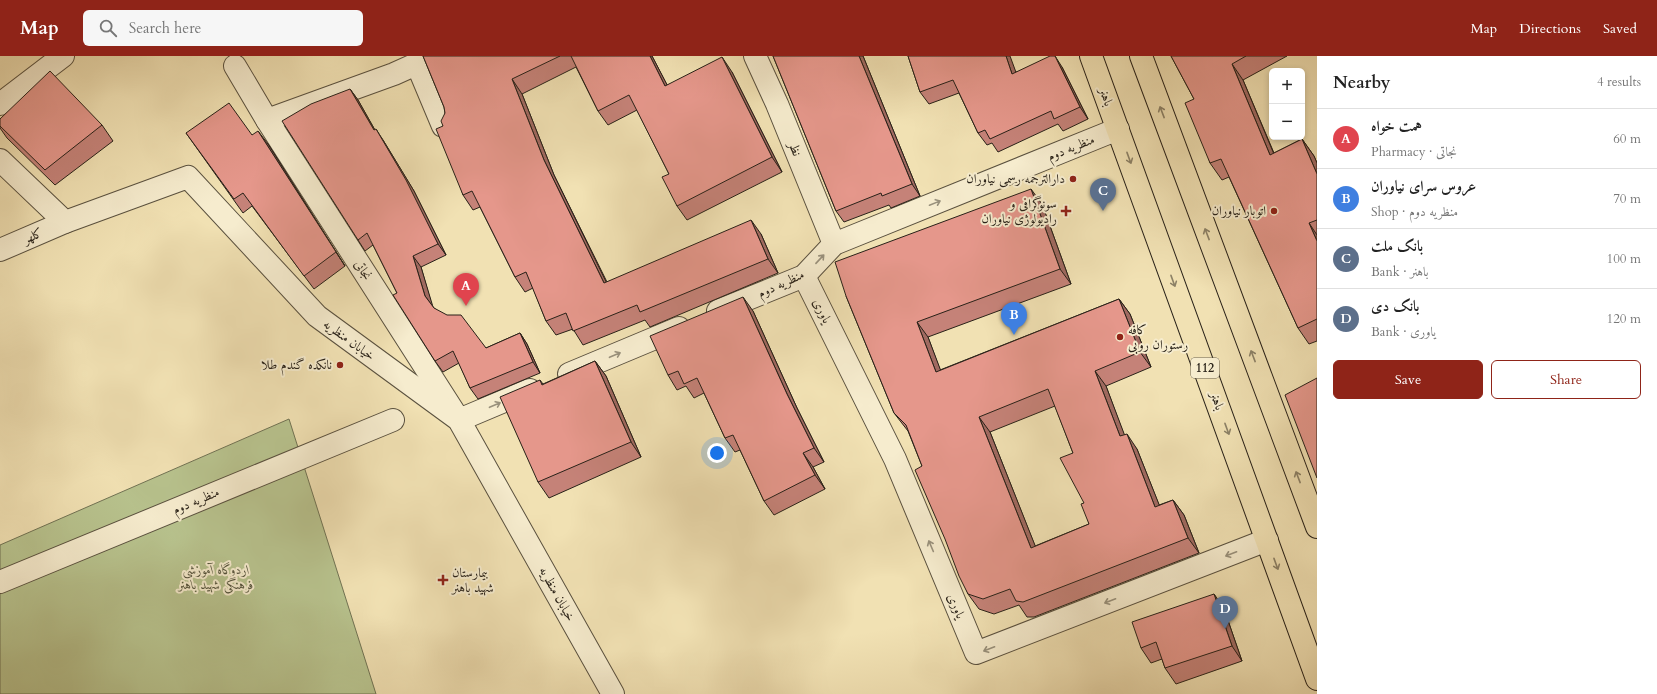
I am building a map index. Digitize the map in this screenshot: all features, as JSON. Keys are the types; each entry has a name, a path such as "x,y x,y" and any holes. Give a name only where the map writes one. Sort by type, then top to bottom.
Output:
{"main road":[{"name":"باهنر","path":"1091,56 1317,679"},
{"path":"1141,56 1317,527"}],"street":[{"path":"0,104 63,56"},
{"name":"نظر","path":"755,56 777,104 834,244"},
{"path":"267,120 425,60 443,126"},
{"name":"نجاتی","path":"235,66 267,120 459,420"},
{"name":"منظریه دوم","path":"459,420 804,276 834,244 1118,129"},
{"path":"0,160 65,222"},
{"name":"خیابان منظریه","path":"65,222 188,177 317,316 459,420 613,694"},
{"name":"کلهر","path":"0,250 65,222"},
{"name":"یاوری","path":"804,276 895,459 976,653 1267,540"},
{"name":"منظریه دوم","path":"0,582 393,420"}],"green space":[{"name":"اردوگاه آموزشی فرهنگی شهید باهنر","path":"289,419 376,694 0,694 0,545"}],"building":[{"path":"423,56 560,56 512,79 544,160 604,283 751,220 768,259 640,312 637,305 573,331 566,313 546,321 526,272 515,277 472,191 463,195 436,129 443,126 441,121 445,113 444,107"},
{"path":"571,56 650,56 665,86 722,57 772,157 677,206 662,177 669,174 629,95 598,111"},
{"path":"773,56 859,56 912,184 882,196 881,193 836,211"},
{"path":"908,56 1006,56 1012,74 1050,56 1055,56 1080,107 1054,119 1051,111 990,139 985,130 978,133 953,80 920,92"},
{"path":"1171,56 1246,56 1232,64 1270,155 1302,140 1317,174 1317,220 1309,223 1317,241 1317,319 1298,328 1221,159 1210,163 1185,103 1194,99"},
{"path":"50,71 102,125 45,170 0,126 0,119"},
{"path":"350,89 406,180 438,244 413,256 425,296 434,308 447,315 461,315 486,348 520,333 533,362 470,388 453,351 435,361 393,295 397,293 367,233 358,240 282,121 311,104"},
{"path":"229,103 252,135 258,131 336,252 304,276 243,193 234,199 186,133"},
{"path":"1031,189 1060,269 917,322 936,372 1119,299 1140,352 1095,371 1120,436 1127,434 1155,507 1173,500 1188,538 1023,602 1016,601 1010,589 983,599 968,594 959,576 945,539 915,470 922,466 906,425 894,413 846,296 835,262","holes":["1048,389 1073,453 1060,458 1084,503 1081,504 1089,524 1031,548 979,417"]},
{"path":"743,297 787,394 814,448 803,453 815,475 764,501 733,435 725,438 697,378 684,384 678,371 668,375 650,336"},
{"path":"595,361 631,442 538,482 500,397 540,380 542,385"},
{"path":"1317,378 1317,478 1285,395"},
{"path":"1214,594 1232,646 1165,668 1156,642 1141,648 1132,622"}],"place":[{"name":"دارالترجمه رسمی نیاوران","path":"1073,179"},
{"name":"سونوگرافی و رادیولوژی نیاوران","path":"1066,211"},
{"name":"بانک ملت","path":"1103,211"},
{"name":"اتوبار نیاوران","path":"1274,211"},
{"name":"همت خواه","path":"466,306"},
{"name":"عروس سرای نیاوران","path":"1014,335"},
{"name":"کافه رستوران روبی","path":"1120,337"},
{"name":"نانکده گندم طلا","path":"340,365"},
{"name":"بیمارستان شهید باهنر","path":"443,580"},
{"name":"بانک دی","path":"1225,629"}]}
